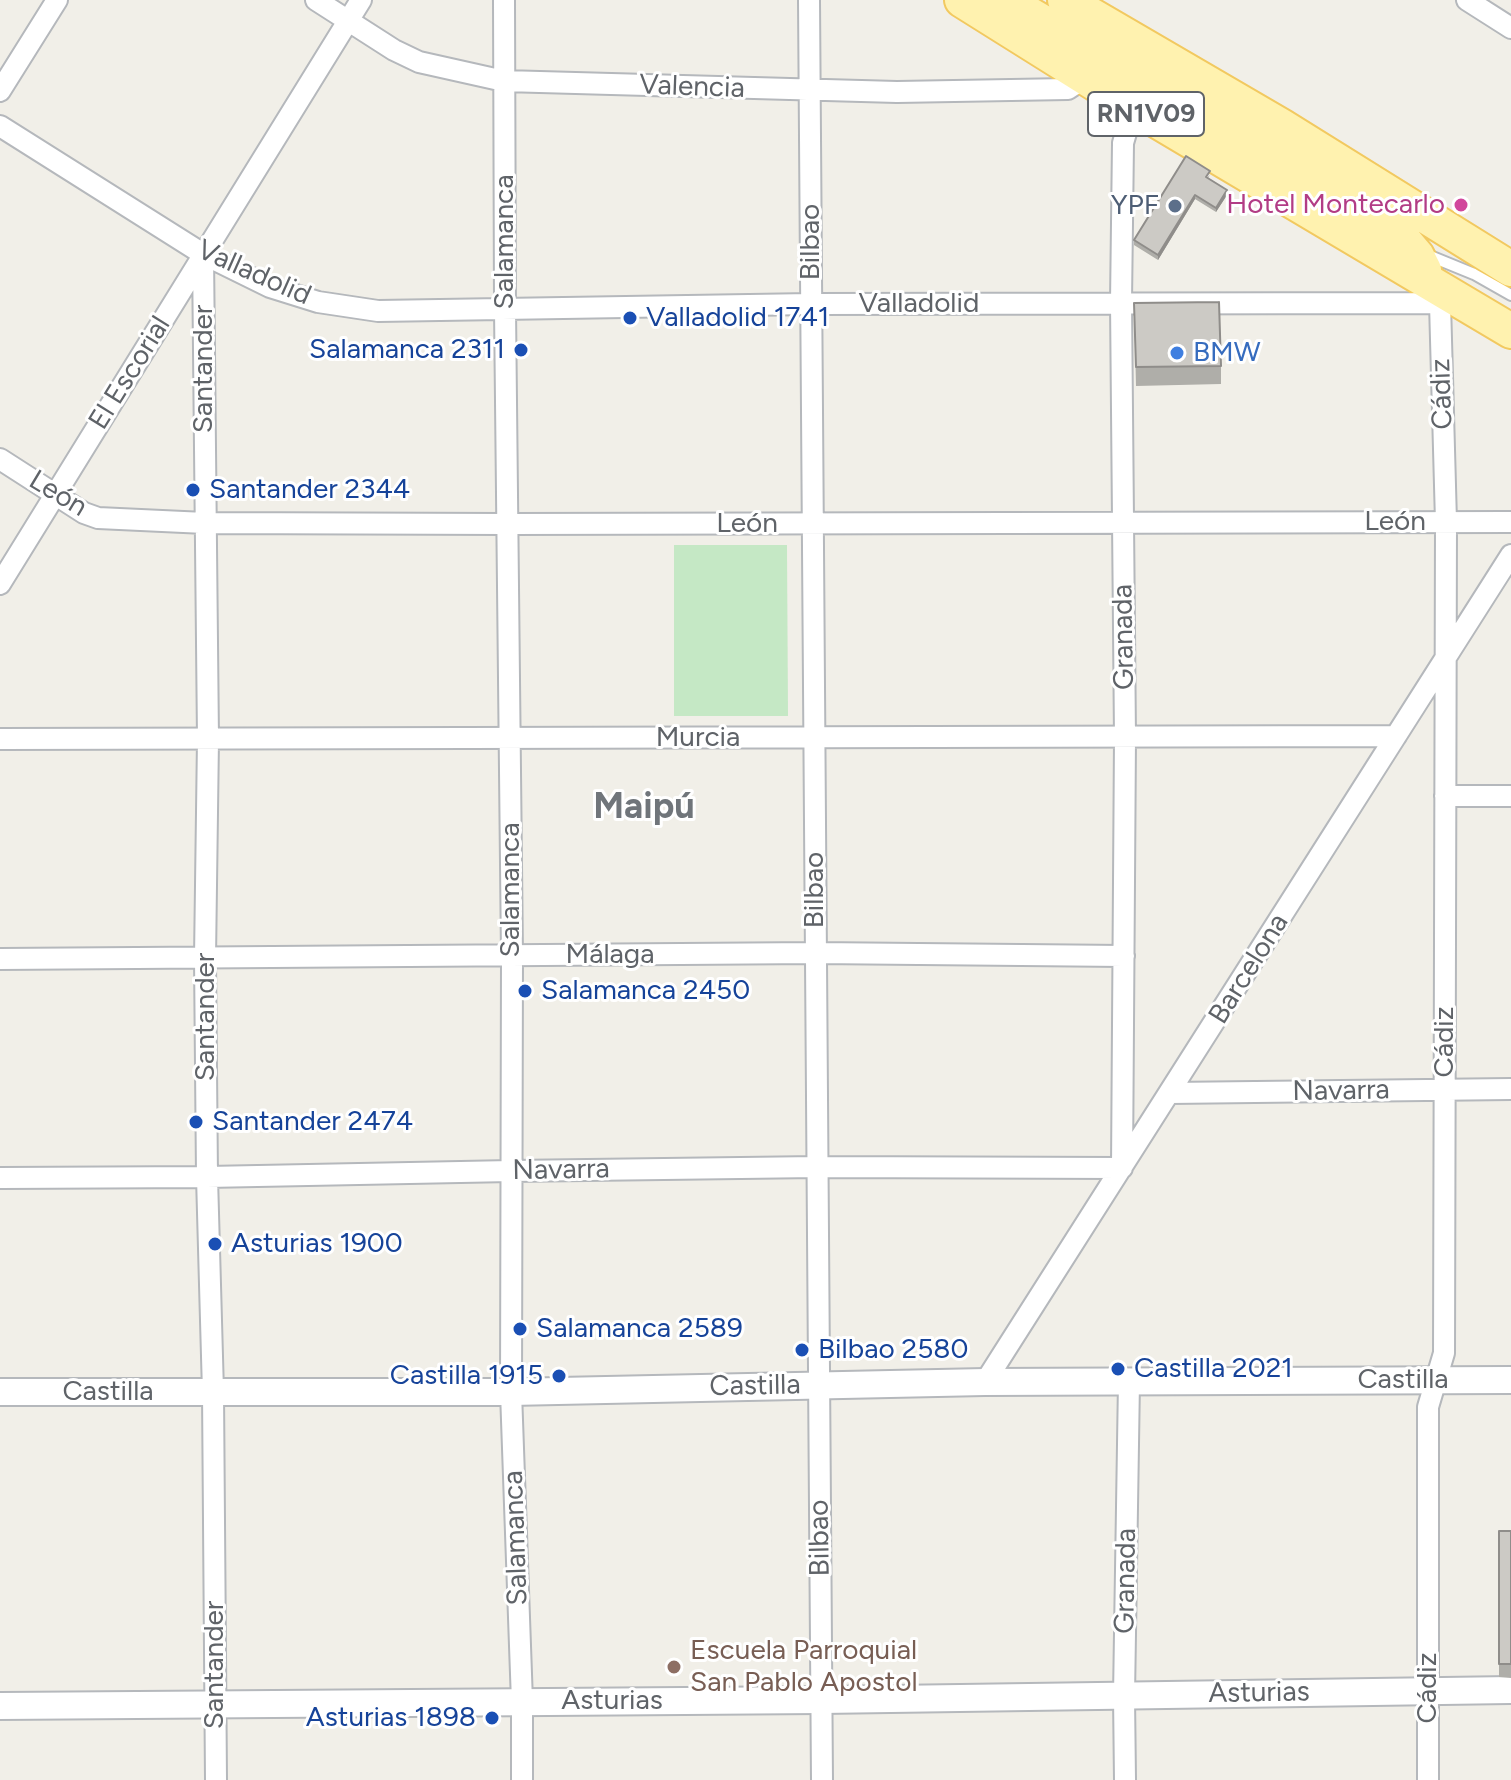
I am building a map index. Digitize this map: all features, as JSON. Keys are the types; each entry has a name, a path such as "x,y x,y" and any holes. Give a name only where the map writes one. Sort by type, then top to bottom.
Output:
{"main road":[{"name":"RN1V09","path":"962,0 1439,292 1511,331"},
{"path":"1005,0 1389,229 1417,256 1439,292"},
{"name":"RN1V09","path":"1065,0 1281,126 1511,269"}],"street":[{"path":"0,91 57,0"},
{"name":"Valencia","path":"316,0 394,50 419,62 504,81 897,92 1068,89 1080,74"},
{"name":"El Escorial","path":"0,584 361,0"},
{"name":"Salamanca","path":"504,0 512,956 511,1392 522,1780"},
{"name":"Bilbao","path":"809,0 822,1780"},
{"path":"1467,0 1511,28"},
{"name":"Granada","path":"1122,1168 1125,738 1121,302 1123,143 1128,126 1140,111"},
{"name":"Valladolid","path":"0,126 203,254 270,287 318,302 378,311 1121,302 1439,292"},
{"name":"Santander","path":"203,254 208,739 205,958 216,1780"},
{"name":"Cádiz","path":"1428,1780 1428,1407 1444,1353 1446,522 1439,292"},
{"name":"León","path":"0,459 84,513 98,518 205,523 1511,522"},
{"name":"Barcelona","path":"985,1382 1511,555"},
{"name":"Murcia","path":"0,739 1396,736"},
{"path":"1445,796 1511,796"},
{"name":"Málaga","path":"0,959 816,953 1124,956"},
{"name":"Navarra","path":"1170,1093 1511,1089"},
{"name":"Navarra","path":"0,1178 817,1167 1122,1168"},
{"name":"Castilla","path":"0,1392 511,1392 985,1382 1511,1380"},
{"name":"Granada","path":"1125,1780 1129,1381"},
{"name":"Asturias","path":"0,1706 822,1700 1511,1690"}],"lane":[{"path":"1332,224 1434,257 1474,274 1511,295"}],"green space":[{"path":"674,545 787,545 788,716 674,716"}],"building":[{"name":"YPF","path":"1186,156 1210,171 1206,177 1227,190 1216,208 1195,195 1158,255 1134,240"},
{"name":"BMW","path":"1219,302 1221,366 1136,367 1134,303"},
{"path":"1499,1531 1511,1531 1511,1664 1499,1664"}],"place":[{"name":"Hotel Montecarlo","path":"1461,205"},
{"name":"YPF","path":"1175,206"},
{"name":"Valladolid 1741","path":"630,318"},
{"name":"Salamanca 2311","path":"521,350"},
{"name":"BMW","path":"1177,353"},
{"name":"Santander 2344","path":"193,490"},
{"name":"Salamanca 2450","path":"525,991"},
{"name":"Santander 2474","path":"196,1122"},
{"name":"Asturias 1900","path":"215,1244"},
{"name":"Salamanca 2589","path":"520,1329"},
{"name":"Bilbao 2580","path":"802,1350"},
{"name":"Castilla 2021","path":"1118,1369"},
{"name":"Castilla 1915","path":"559,1376"},
{"name":"Escuela Parroquial San Pablo Apostol","path":"674,1667"},
{"name":"Asturias 1898","path":"492,1718"}],"district":[{"name":"Maipú","path":"644,807"}]}
